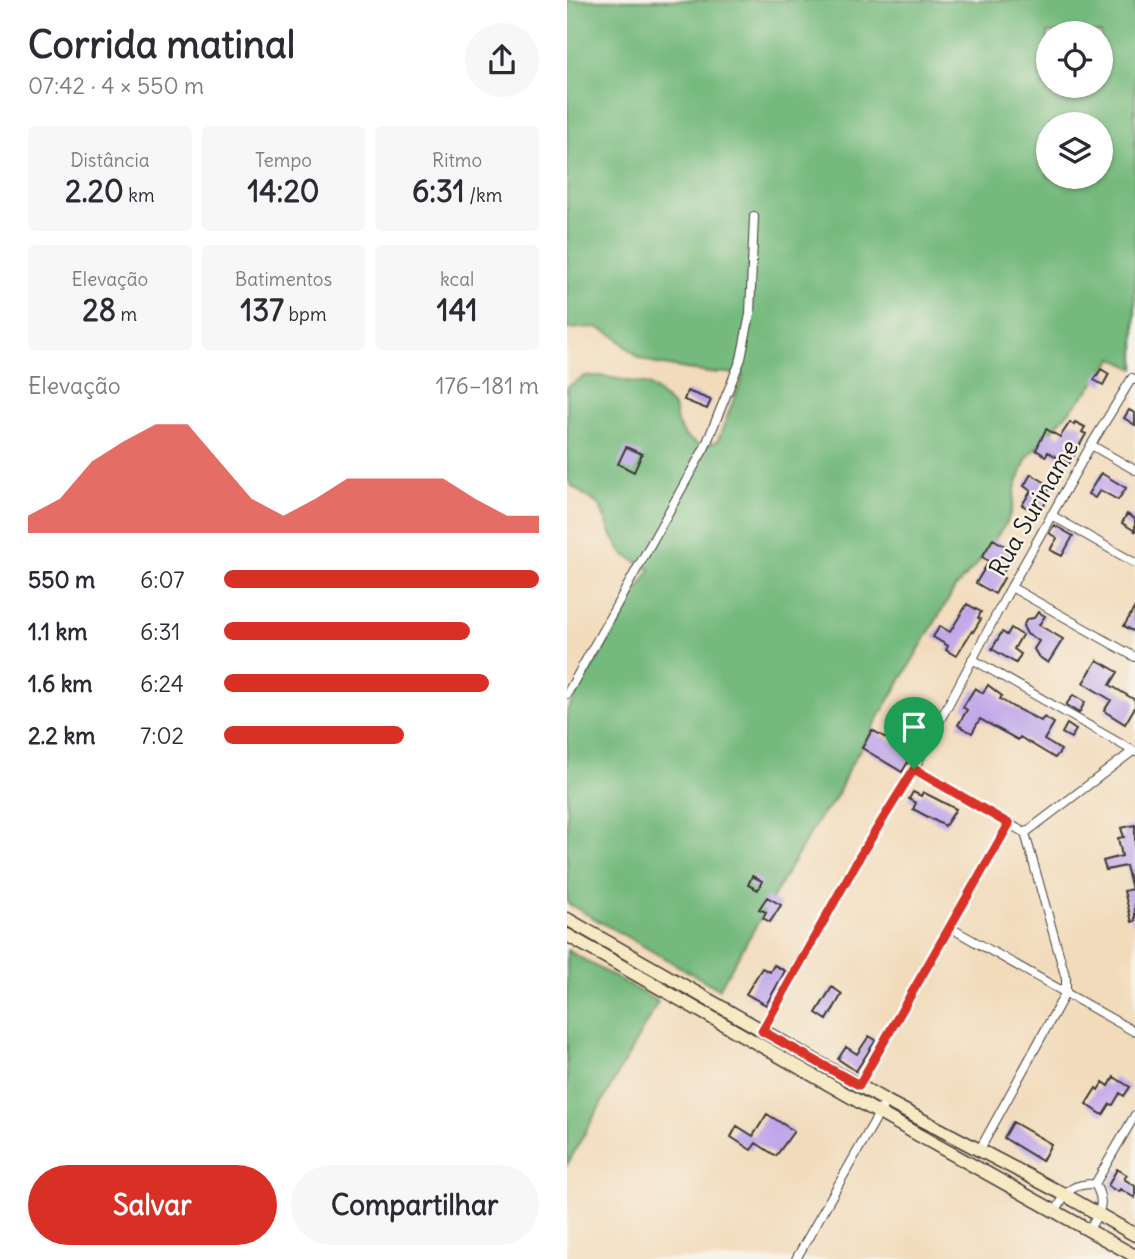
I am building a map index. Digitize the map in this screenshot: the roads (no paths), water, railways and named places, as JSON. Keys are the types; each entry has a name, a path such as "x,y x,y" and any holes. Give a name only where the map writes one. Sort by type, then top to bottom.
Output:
{"main road":[{"path":"567,919 886,1101 1135,1235"},
{"path":"567,935 1135,1256"}],"street":[{"path":"567,694 705,447 741,359 750,314 754,216"},
{"name":"Rua Suriname","path":"762,1031 860,856 914,769 1051,515 1091,445 1134,379"},
{"path":"1091,445 1135,470"},
{"path":"1051,515 1135,563"},
{"path":"1011,587 1135,657"},
{"path":"972,659 1134,751 1025,833"},
{"path":"914,769 1025,833 1066,979 1066,992 979,1150"},
{"path":"859,1085 1009,824"},
{"path":"949,926 1135,1032"},
{"path":"796,1259 886,1101"},
{"path":"1095,1184 1135,1115"},
{"path":"1056,1211 1073,1187 1078,1184 1095,1184"},
{"path":"1089,1229 1099,1214 1102,1198 1095,1184"}]}
